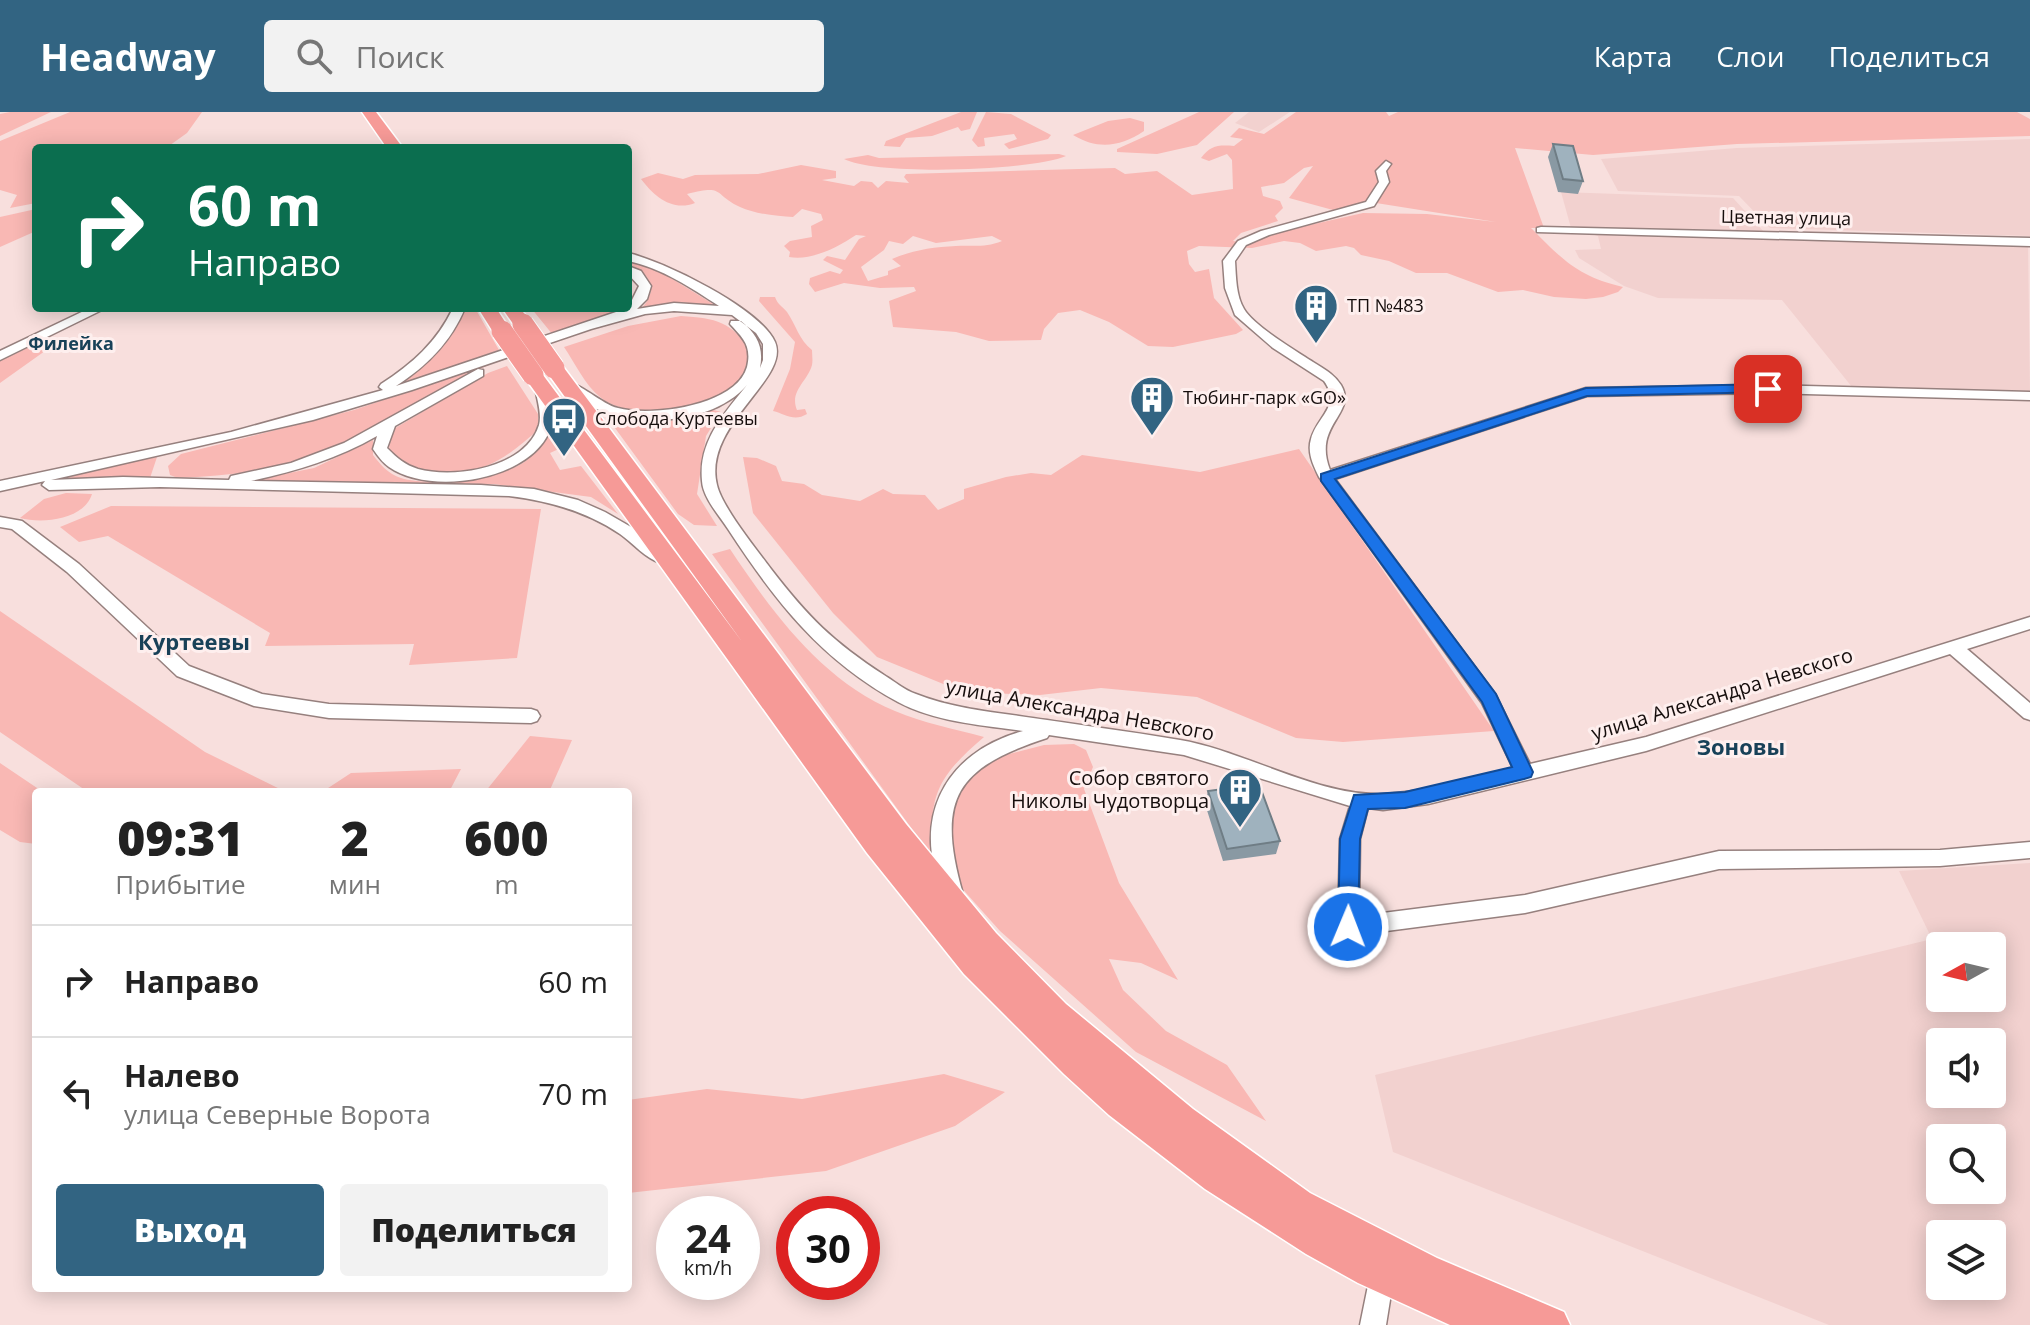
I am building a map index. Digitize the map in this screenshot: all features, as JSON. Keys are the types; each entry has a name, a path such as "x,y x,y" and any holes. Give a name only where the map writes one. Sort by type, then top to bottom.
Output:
{"highway":[{"path":"354,112 376,144"},
{"path":"369,112 392,144"},
{"path":"515,318 548,378 673,568 877,844 928,909 1014,1004 1097,1080 1177,1146 1306,1233 1381,1275 1493,1325"},
{"path":"548,378 959,912 1002,963 1118,1071 1287,1197 1337,1227 1424,1271 1551,1325"}],"street":[{"path":"1386,164 1381,171 1384,182 1370,204 1265,233 1242,243 1229,261 1231,288 1239,312 1278,345 1329,378 1337,387 1337,409 1319,435 1317,448 1326,477 1489,699 1524,772"},
{"name":"Цветная улица","path":"1541,230 2030,242"},
{"path":"632,258 647,261 685,279 761,330 770,344 770,360 754,387 737,406"},
{"path":"632,272 645,286 641,299 632,306"},
{"path":"0,488 176,450 345,406 616,318 697,307 719,309 744,317"},
{"path":"0,356 92,312"},
{"path":"345,406 385,387 414,367 447,334 457,312"},
{"path":"616,318 624,312"},
{"path":"202,484 294,467 349,446 484,370 641,318 669,312 706,312 725,317 743,329 752,340 757,352 755,366 737,406"},
{"path":"388,426 380,449 393,467 434,477 478,473 517,458 538,440 547,422 548,378 606,409 633,416 663,415 692,409 733,393 755,366"},
{"path":"1326,477 1586,392 1768,389 2030,396"},
{"name":"улица Александра Невского","path":"737,406 718,431 713,444 709,484 716,500 759,564 811,630 870,677 906,698 951,713 1184,748 1361,801 1405,800 1646,744 2030,623"},
{"path":"174,484 162,477 158,468 176,450"},
{"path":"0,488 57,484 202,484 475,492 554,498 629,529 673,568"},
{"path":"0,522 17,525 73,568 183,671 260,701 329,711 531,716"},
{"path":"1953,647 2030,713"},
{"path":"959,912 942,860 941,830 949,796 957,779 971,762 1001,744 1059,730"},
{"path":"1361,801 1350,839 1348,927 1525,904 1719,860 1940,858 2030,850"},
{"path":"1373,1325 1381,1275"}],"shaded area":[{"path":"51,112 0,136 0,114"},
{"path":"70,112 202,112 187,133 172,144 32,144 32,204 10,208 17,195 0,190 0,141"},
{"path":"961,112 977,112 970,129 961,131 958,127 932,136 906,138 900,147 884,146 886,141"},
{"path":"986,112 1011,114 1051,135 1048,139 1009,149 1004,144 1017,139 1014,134 984,138 985,146 978,147 972,140"},
{"path":"1199,112 1234,112 1197,145 1157,154 1117,152 1117,149"},
{"path":"1249,112 1290,112 1259,132 1235,123"},
{"path":"1296,112 1386,112 1389,116 1398,112 2017,112 2030,119 2030,136 1737,144 1593,155 1515,148 1544,228 1531,228 1582,272 1623,287 1618,292 1586,299 1554,297 1523,290 1498,292 1447,273 1416,273 1389,261 1361,255 1354,248 1346,246 1316,251 1300,243 1284,241 1252,248 1199,246 1187,251 1189,264 1195,272 1209,269 1214,298 1243,330 1173,347 1148,346 1109,322 1080,310 1058,313 1044,329 1041,340 989,341 956,332 893,327 889,301 916,291 914,287 880,288 844,283 815,292 809,284 810,278 830,271 840,274 843,270 823,260 827,256 845,260 859,239 866,236 856,235 816,255 789,257 790,252 784,246 790,241 812,237 811,226 823,220 821,214 802,209 793,217 759,213 708,190 687,194 695,203 671,204 641,179 658,173 683,179 695,175 758,174 801,165 836,171 836,178 822,180 854,186 861,181 872,182 878,188 886,181 909,183 904,177 906,174 1115,168 1125,174 1157,171 1192,195 1233,189 1232,160 1227,154 1209,161 1201,158 1208,150 1234,146 1243,139 1230,137 1239,128 1264,134","holes":["1313,166 1289,198 1333,210 1376,203 1496,222 1427,214 1363,213 1247,243 1233,241 1241,233 1278,221 1275,216 1283,208 1280,201 1263,196 1261,187 1284,183 1304,168","913,236 936,243 992,236 1002,241 908,253 892,259 901,266 888,271 888,275 868,281 861,267 884,250 889,241 903,244"]},
{"path":"1130,118 1144,122 1144,131 1118,143 1100,145 1073,135 1108,121"},
{"path":"2030,139 2030,236 1770,228 1739,196 1618,191 1601,159 1737,148"},
{"path":"868,155 879,158 1066,156 1021,165 954,170 888,168 844,159"},
{"path":"1561,192 1733,198 1764,232 2028,238 2030,394 1852,387 1782,300 1658,298 1624,286 1579,258 1575,250 1601,249 1598,236 1571,228"},
{"path":"32,210 32,233 0,247 0,217"},
{"path":"632,260 648,264 718,307 681,304 638,311 651,291 648,278 632,266"},
{"path":"760,297 775,297 812,350 810,371 795,397 797,410 805,409 807,414 802,416 790,417 773,411 790,369 795,342 759,301"},
{"path":"462,312 477,312 499,350 390,389 435,355"},
{"path":"534,312 615,312 553,335"},
{"path":"681,316 714,320 730,328 752,352 745,373 732,388 696,405 653,411 614,405 600,397 590,386 564,347 628,326"},
{"path":"52,346 0,383 0,361 29,347"},
{"path":"503,359 461,378 365,433 305,459 242,473 178,478 170,475 168,466 181,454 354,410"},
{"path":"507,366 538,414 538,430 526,440 493,463 473,470 421,471 405,466 394,458 389,446 392,430 488,373"},
{"path":"710,409 721,412 706,436 697,494 717,526 694,525 678,514 604,413 658,422 697,415"},
{"path":"549,430 563,447 550,453 560,470 581,466 618,514 591,497 494,484 239,483 314,468 373,440 373,455 388,471 401,478 429,482 466,480 516,467 527,460"},
{"path":"1299,449 1494,731 1343,742 1296,738 1197,697 1101,688 1040,695 963,692 877,657 833,613 753,513 743,457 757,458 776,466 782,481 804,484 822,495 860,501 883,489 893,494 925,495 938,510 964,499 964,489 1006,477 1031,473 1051,475 1082,455 1200,472"},
{"path":"157,457 150,478 31,482"},
{"path":"66,493 92,494 88,503 72,515 50,520 20,518 44,499"},
{"path":"111,506 541,509 517,658 409,665 414,644 265,646 270,633 108,536 79,542 60,527"},
{"path":"730,549 781,620 844,682 895,711 984,737 955,765 938,791 933,821 936,862 712,554"},
{"path":"0,611 205,752 278,788 82,788 0,732"},
{"path":"530,736 572,740 551,788 488,788"},
{"path":"1074,744 1086,750 1093,767 1084,789 1119,883 1178,980 1141,963 1109,959 1123,990 1166,1031 1227,1065 1266,1121 1136,1052 1000,931 958,884 947,840 952,806 973,769 1005,755 1044,745"},
{"path":"0,763 37,788 32,788 32,844 20,842 0,830"},
{"path":"461,769 451,788 328,788 351,773"},
{"path":"2030,863 2030,1325 1829,1325 1393,1152 1375,1075 1926,940 1926,1012 2006,1012 2006,932 1929,932 1899,871"},
{"path":"944,1074 1005,1092 955,1126 826,1171 632,1193 632,1099 707,1089 802,1099"}],"building":[{"path":"1553,144 1573,146 1583,181 1563,179"},
{"name":"Собор святого Николы Чудотворца","path":"1259,784 1280,841 1227,849 1208,791"}],"place":[{"name":"ТП №483","path":"1316,345"},
{"name":"Тюбинг-парк «GO»","path":"1152,437"},
{"name":"Слобода Куртеевы","path":"564,458"},
{"name":"Собор святого Николы Чудотворца","path":"1240,829"}],"district":[{"name":"Филейка","path":"71,344"},
{"name":"Куртеевы","path":"194,642"},
{"name":"Зоновы","path":"1741,747"}],"route":[{"path":"1348,927 1350,839 1361,801 1383,802 1428,796 1524,772 1505,726 1489,699 1326,477 1586,392 1768,389"}]}
